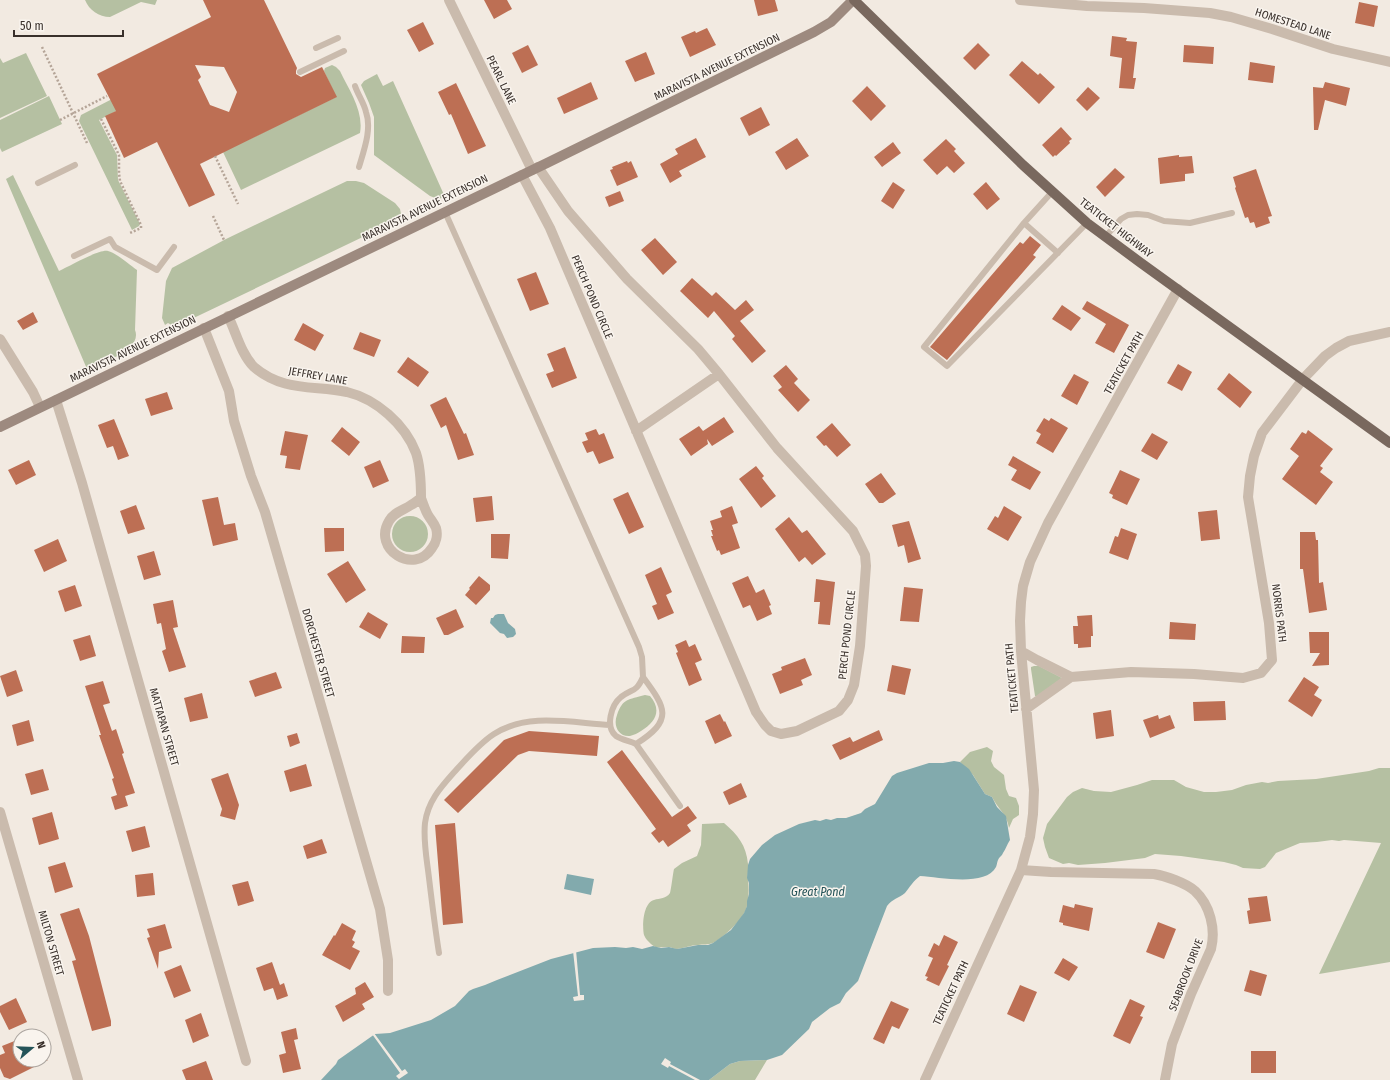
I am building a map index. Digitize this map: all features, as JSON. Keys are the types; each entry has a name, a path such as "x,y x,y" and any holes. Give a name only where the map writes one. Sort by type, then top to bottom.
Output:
{"main road":[{"name":"MARAVISTA AVENUE EXTENSION","path":"0,427 535,169 814,32 831,22 854,0"},
{"name":"TEATICKET HIGHWAY","path":"854,0 1023,165 1087,223 1140,263 1390,443"}],"street":[{"name":"PEARL LANE","path":"449,0 535,169"},
{"name":"HOMESTEAD LANE","path":"1020,0 1087,6 1144,8 1210,13 1231,17 1333,49 1390,62"},
{"name":"PERCH POND CIRCLE","path":"522,175 550,228 752,704 765,725 771,731 781,734 797,731 839,711 848,700 854,685 861,639 866,566 865,555 853,531 777,448 719,374 698,350 627,279 568,211 535,169"},
{"name":"TEATICKET PATH","path":"924,1080 1021,870 1030,837 1034,790 1021,651 1020,621 1023,586 1030,562 1048,523 1178,290"},
{"name":"JEFFREY LANE","path":"228,316 244,354 255,367 264,374 295,386 346,392 356,395 370,402 389,416 409,438 416,455 421,498 428,515 436,528 436,537 435,544 424,556 416,560 400,558 393,553 388,546 385,537 386,528 389,520 421,498"},
{"name":"DORCHESTER STREET","path":"204,328 229,391 234,421 251,476 265,512 380,909 388,960 388,991"},
{"name":"NORRIS PATH","path":"1021,651 1072,676 1132,672 1194,674 1243,678 1261,673 1272,660 1269,623 1248,497 1254,456 1262,433 1303,379 1325,356 1349,341 1390,332"},
{"path":"0,339 33,392 40,407"},
{"path":"636,431 719,374"},
{"name":"MATTAPAN STREET","path":"56,400 82,483 246,1061"},
{"path":"1026,709 1072,676"},
{"name":"MILTON STREET","path":"0,812 78,1080"},
{"name":"SEABROOK DRIVE","path":"1021,870 1162,875 1188,886 1200,896 1209,913 1213,941 1172,1044 1165,1080"}],"lane":[{"path":"316,48 338,38"},
{"path":"300,72 344,51"},
{"path":"355,86 366,110 368,121 366,143 359,167"},
{"path":"38,183 75,165"},
{"path":"1052,192 1024,223 924,347 947,366 1087,223"},
{"path":"445,212 639,647 642,657 643,677 640,685 634,691 621,697 618,701 611,716 610,725 613,733 618,737 636,744 680,806"},
{"path":"1106,236 1121,219 1128,215 1148,215 1164,221 1190,223 1232,214"},
{"path":"1024,223 1058,253"},
{"path":"74,256 110,239 115,247 157,270 174,247"},
{"path":"636,744 654,731 659,725 662,715 660,700 643,677"},
{"path":"438,953 425,844 426,819 430,804 437,791 473,752 493,735 514,725 529,721 544,721 610,725"}],"path":[{"path":"42,47 87,143"},
{"path":"60,120 107,96"},
{"path":"101,119 120,155 120,181 141,225 141,228 130,233"},
{"path":"215,156 238,204"},
{"path":"213,216 224,240"}],"green space":[{"path":"85,0 157,0 155,5 141,2 110,17 106,17 95,12 89,7"},
{"path":"26,53 47,96 0,118 0,58 3,63"},
{"path":"332,65 340,71 355,101 360,117 360,133 241,190 223,152 336,97 324,71 325,68"},
{"path":"377,74 383,86 393,81 445,197 438,199 430,196 374,155 374,117 361,85 364,81"},
{"path":"49,96 62,124 2,152 0,148 0,120"},
{"path":"116,97 122,108 99,120 117,155 118,180 140,224 132,230 79,121 81,115"},
{"path":"13,175 59,271 91,255 104,251 111,252 137,270 136,337 133,344 119,355 87,369 6,179"},
{"path":"347,181 364,183 395,203 400,209 401,214 398,215 392,223 179,325 173,326 168,323 165,325 162,318 166,281 172,268 226,239"},
{"path":"414,516 423,521 427,527 427,541 423,547 414,552 406,552 397,547 393,541 392,530 397,521 403,517"},
{"path":"1039,666 1062,678 1038,696 1035,696 1031,669 1031,667"},
{"path":"645,695 650,696 656,706 656,715 654,720 636,734 630,736 622,735 616,726 616,719 619,709 627,700"},
{"path":"987,747 993,751 991,761 994,767 1004,775 1006,789 1009,796 1016,798 1019,806 1019,815 1013,819 1009,828 1004,815 992,797 985,794 973,775 960,762 970,752"},
{"path":"1379,768 1390,768 1390,962 1319,974 1381,843 1332,840 1300,843 1276,853 1265,867 1260,869 1243,868 1224,862 1155,854 1145,858 1105,863 1078,865 1069,863 1063,864 1049,858 1045,847 1043,838 1047,824 1067,797 1073,792 1082,788 1094,791 1111,792 1152,780 1174,780 1186,787 1204,792 1216,792 1232,790 1246,785 1262,782 1268,783 1316,779 1369,771"},
{"path":"724,823 740,841 747,857 749,892 748,903 745,911 733,927 713,943 693,945 677,949 669,947 655,947 644,935 643,921 645,910 650,902 665,897 670,893 674,869 682,863 697,856 701,845 702,824"},
{"path":"767,1060 755,1080 709,1080 730,1064 740,1061"}],"water":[{"path":"498,614 504,614 508,623 515,629 516,634 513,637 507,638 490,623 491,618"},
{"name":"Great Pond","path":"960,762 969,769 985,794 992,797 997,807 1006,816 1010,840 1003,854 998,859 996,867 991,873 983,877 973,879 950,879 920,876 913,882 905,893 887,906 858,981 846,993 840,1003 830,1008 812,1022 809,1029 782,1055 767,1060 740,1061 730,1064 709,1080 321,1080 338,1060 375,1034 390,1033 431,1020 455,1006 469,991 551,959 593,948 633,947 642,949 653,946 677,949 713,943 731,930 744,913 749,894 749,883 747,878 750,859 762,845 775,835 799,824 815,820 820,821 826,819 831,820 846,818 861,813 865,809 875,804 892,776 897,773 929,763"},
{"path":"567,874 594,879 591,895 564,889"}],"pier":[{"path":"576,950 580,995 584,995 584,1000 574,1001 573,997 578,996 573,951"},
{"path":"374,1033 402,1071 405,1069 408,1073 399,1079 396,1076 400,1073 372,1034"},
{"path":"665,1058 671,1062 670,1064 700,1080 695,1080 669,1066 668,1068 661,1064"}],"building":[{"path":"203,0 264,0 297,68 296,74 301,77 322,67 337,97 200,164 215,195 189,207 157,142 124,158 105,116 116,111 97,74 211,17","holes":["195,65 224,67 237,92 229,112 210,105 198,80 201,77"]},
{"path":"484,0 507,0 512,9 494,19"},
{"path":"754,0 775,0 778,11 758,16"},
{"path":"1359,2 1378,6 1374,27 1355,23"},
{"path":"423,22 434,44 419,52 407,30"},
{"path":"707,28 716,45 690,57 681,37"},
{"path":"1112,36 1127,38 1126,41 1137,42 1133,78 1136,78 1134,89 1119,88 1122,58 1110,56"},
{"path":"978,43 990,55 975,70 963,58"},
{"path":"528,45 538,65 522,73 512,53"},
{"path":"1184,45 1214,47 1213,64 1183,62"},
{"path":"646,52 655,74 635,82 625,61"},
{"path":"1022,61 1038,75 1040,73 1055,87 1039,104 1009,75"},
{"path":"1250,62 1275,66 1273,83 1248,80"},
{"path":"591,82 598,99 564,114 557,98"},
{"path":"1325,82 1350,88 1346,106 1325,100 1318,130 1314,130 1313,87 1323,88"},
{"path":"456,83 486,146 468,154 451,114 449,115 438,92"},
{"path":"867,86 886,106 871,121 852,101"},
{"path":"1088,87 1100,98 1087,111 1076,100"},
{"path":"761,107 770,125 749,136 740,118"},
{"path":"1061,127 1072,139 1069,141 1070,143 1053,157 1042,145"},
{"path":"696,138 706,157 679,171 682,176 670,183 660,164 678,154 675,149"},
{"path":"797,138 809,156 786,170 775,152"},
{"path":"946,139 956,149 954,151 965,163 954,173 947,166 937,175 923,160"},
{"path":"893,142 901,153 882,167 874,157"},
{"path":"1179,155 1179,157 1192,156 1194,173 1185,174 1185,181 1160,184 1158,158"},
{"path":"627,161 628,163 631,161 638,177 617,186 610,170 613,169 612,167"},
{"path":"1115,168 1125,177 1105,197 1096,187"},
{"path":"1256,169 1272,216 1268,217 1270,223 1256,228 1254,222 1250,223 1248,217 1245,218 1233,177"},
{"path":"893,182 905,190 893,209 881,201"},
{"path":"986,182 1000,199 987,210 973,194"},
{"path":"620,191 624,201 609,207 605,197"},
{"path":"1030,236 1041,245 1033,255 1036,257 947,360 930,347 1020,242 1023,244"},
{"path":"655,238 677,262 663,275 641,250"},
{"path":"536,272 549,304 530,311 517,279"},
{"path":"692,278 712,296 716,292 735,310 746,300 754,310 740,321 766,351 752,363 732,339 735,336 714,311 708,318 680,291"},
{"path":"1087,301 1129,325 1114,353 1095,343 1106,324 1082,309"},
{"path":"1062,305 1081,318 1071,331 1052,319"},
{"path":"33,312 38,322 23,330 17,321"},
{"path":"303,323 324,335 315,351 294,340"},
{"path":"360,332 381,340 374,357 353,349"},
{"path":"565,347 577,378 552,388 546,374 554,371 547,354"},
{"path":"408,357 429,372 418,387 397,372"},
{"path":"1178,364 1192,372 1182,391 1167,383"},
{"path":"786,365 798,379 794,383 810,400 798,412 778,390 782,387 773,376"},
{"path":"1229,373 1252,392 1240,408 1217,389"},
{"path":"1074,374 1089,382 1077,405 1061,396"},
{"path":"167,392 173,409 151,416 145,399"},
{"path":"446,397 464,434 466,433 474,455 458,460 446,425 441,428 430,405"},
{"path":"724,417 734,432 712,446 707,439 708,444 691,456 679,439 699,426 703,431"},
{"path":"1044,418 1049,421 1051,418 1068,428 1053,453 1036,443 1041,434 1036,431"},
{"path":"114,419 129,456 118,460 113,446 107,448 98,425"},
{"path":"832,423 851,445 837,457 816,437"},
{"path":"342,427 360,442 349,456 331,441"},
{"path":"596,429 599,435 604,433 614,458 599,464 593,451 587,453 582,442 588,440 585,433"},
{"path":"1308,430 1333,449 1320,466 1323,468 1320,472 1333,482 1316,505 1282,479 1299,456 1290,449 1302,432 1306,434"},
{"path":"285,431 308,435 300,470 285,468 287,456 280,455"},
{"path":"1152,433 1168,442 1157,460 1141,451"},
{"path":"1013,456 1041,472 1030,490 1011,480 1017,470 1008,465"},
{"path":"29,460 36,475 16,485 8,470"},
{"path":"380,460 389,481 373,488 364,467"},
{"path":"756,466 764,476 762,478 776,496 761,508 739,479"},
{"path":"1120,470 1140,479 1127,505 1112,498 1113,495 1109,493"},
{"path":"881,473 896,494 883,503 879,503 865,484"},
{"path":"628,492 644,527 629,534 613,499"},
{"path":"492,496 494,520 476,522 473,498"},
{"path":"218,497 224,525 235,523 238,540 213,546 202,500"},
{"path":"136,505 145,529 128,534 120,511"},
{"path":"732,506 738,523 732,525 740,548 721,555 719,550 717,551 711,536 713,536 711,530 713,530 710,521 722,517 720,511"},
{"path":"1004,506 1022,517 1008,541 987,529 995,516 998,518"},
{"path":"1217,510 1220,539 1201,541 1198,512"},
{"path":"789,517 802,533 807,530 826,554 812,565 805,557 799,562 775,529"},
{"path":"909,521 921,559 908,563 904,545 898,547 892,525"},
{"path":"324,528 344,528 344,551 325,552"},
{"path":"1121,528 1137,534 1128,560 1109,553 1115,536 1118,537"},
{"path":"1300,532 1315,532 1316,540 1318,540 1319,583 1323,582 1327,610 1309,613 1303,569 1300,569"},
{"path":"491,534 510,534 508,559 491,558"},
{"path":"58,539 67,561 44,572 34,550"},
{"path":"154,551 161,575 144,580 137,556"},
{"path":"348,561 366,590 346,603 327,574"},
{"path":"661,567 672,592 666,595 674,613 658,620 652,606 657,604 645,575"},
{"path":"479,576 490,585 490,590 476,605 465,595"},
{"path":"748,576 756,593 764,589 771,605 769,606 772,614 757,621 750,605 743,608 732,583"},
{"path":"816,579 835,582 830,625 818,624 820,602 814,602"},
{"path":"75,585 82,606 65,612 58,591"},
{"path":"904,587 923,589 919,622 900,621"},
{"path":"173,600 178,627 173,628 186,667 169,672 162,651 166,649 161,623 157,624 153,604"},
{"path":"456,609 464,627 448,635 444,635 436,618"},
{"path":"368,612 388,624 380,639 359,627"},
{"path":"1092,615 1093,636 1091,636 1091,647 1078,648 1078,644 1074,644 1073,626 1078,626 1077,616"},
{"path":"1170,622 1196,624 1195,640 1169,639"},
{"path":"1309,632 1329,632 1329,665 1312,666 1320,653 1310,653"},
{"path":"90,635 96,656 80,661 73,640"},
{"path":"402,636 425,637 424,653 401,653"},
{"path":"686,640 689,647 695,644 702,660 695,663 702,680 689,686 676,653 678,652 675,645"},
{"path":"805,658 812,675 801,680 803,685 780,694 772,674 782,670 781,667"},
{"path":"892,665 911,669 905,695 887,691"},
{"path":"16,670 23,691 7,697 0,676"},
{"path":"276,672 282,688 255,697 249,681"},
{"path":"1304,677 1319,687 1314,695 1322,700 1312,717 1288,701"},
{"path":"103,681 110,703 103,705 112,731 116,729 124,753 122,754 135,793 125,796 128,806 115,810 111,797 117,795 112,779 114,778 99,735 101,735 85,686"},
{"path":"202,693 208,718 190,722 184,698"},
{"path":"1225,701 1226,720 1194,721 1193,702"},
{"path":"1111,710 1114,736 1096,739 1093,713"},
{"path":"720,714 732,736 715,744 705,721"},
{"path":"1158,715 1159,719 1170,715 1175,728 1150,738 1143,720"},
{"path":"29,720 34,741 17,746 12,725"},
{"path":"879,730 883,740 840,760 832,745 850,737 853,742"},
{"path":"529,731 599,736 597,756 529,751 518,755 458,813 444,800 504,740"},
{"path":"297,733 300,743 290,747 287,736"},
{"path":"622,750 672,817 688,806 697,818 687,825 691,831 668,847 663,840 659,843 651,833 656,829 607,762"},
{"path":"306,764 312,786 290,792 284,771"},
{"path":"43,769 49,790 31,795 25,774"},
{"path":"228,773 239,805 235,820 220,816 222,809 211,779"},
{"path":"741,783 747,797 729,805 723,792"},
{"path":"52,812 59,839 39,845 32,818"},
{"path":"455,823 463,923 443,925 435,825"},
{"path":"145,826 150,847 132,852 126,831"},
{"path":"322,839 327,853 307,859 303,846"},
{"path":"65,862 73,887 55,893 48,867"},
{"path":"153,873 155,895 137,897 135,875"},
{"path":"248,881 254,901 238,906 232,885"},
{"path":"1267,896 1271,921 1249,924 1247,911 1250,910 1248,898"},
{"path":"1075,904 1093,908 1089,931 1063,925 1063,923 1059,922 1063,905 1074,908"},
{"path":"79,908 89,936 111,1021 111,1026 92,1031 72,961 76,960 60,914"},
{"path":"1158,922 1176,929 1164,959 1146,952"},
{"path":"342,923 356,931 352,940 355,942 352,947 360,951 350,970 322,955"},
{"path":"165,924 172,948 159,952 158,969 147,938 150,937 147,929"},
{"path":"944,935 958,942 947,965 949,966 939,986 926,980 928,977 925,976 933,958 928,956 934,943 939,946"},
{"path":"1063,958 1078,967 1069,981 1054,973"},
{"path":"272,962 280,985 284,983 288,996 277,1000 273,988 264,991 256,968"},
{"path":"181,965 191,991 174,998 164,972"},
{"path":"1250,970 1267,975 1261,996 1244,991"},
{"path":"365,982 374,997 362,1004 365,1009 343,1022 335,1006 356,994 355,988"},
{"path":"1020,985 1037,992 1024,1022 1007,1014"},
{"path":"16,998 27,1022 9,1030 0,1012 0,1006"},
{"path":"1130,999 1145,1006 1140,1016 1143,1017 1130,1044 1113,1036"},
{"path":"891,1001 909,1009 899,1029 892,1026 884,1044 873,1039"},
{"path":"201,1013 209,1036 193,1043 185,1020"},
{"path":"296,1028 298,1039 294,1040 301,1069 283,1073 279,1055 286,1053 281,1032"},
{"path":"12,1042 12,1068 32,1068 10,1079 4,1077 0,1068 0,1055 5,1053 2,1046"},
{"path":"1251,1051 1276,1051 1276,1073 1251,1073"},
{"path":"206,1061 213,1080 186,1080 182,1070"}]}
